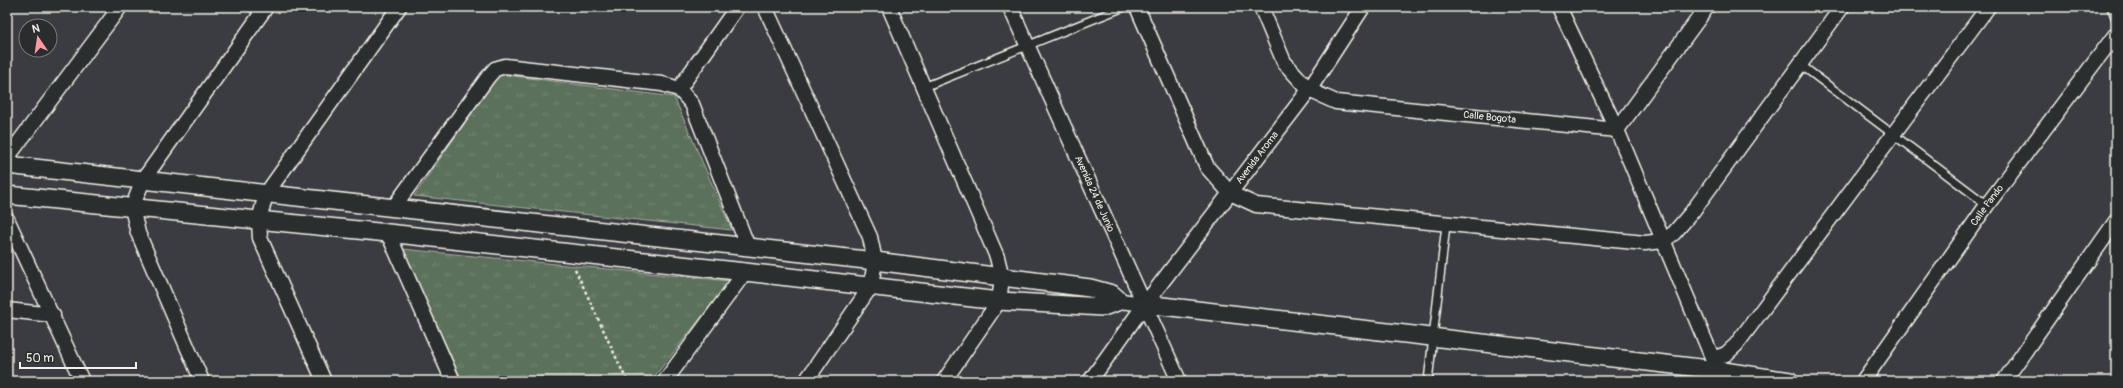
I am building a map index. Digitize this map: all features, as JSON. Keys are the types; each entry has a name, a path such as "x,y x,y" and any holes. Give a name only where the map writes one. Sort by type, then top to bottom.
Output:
{"street":[{"path":"7,158 120,7"},
{"path":"324,381 260,238 259,220 266,194 399,7"},
{"path":"679,90 737,7"},
{"path":"765,7 870,237 875,261 871,286 806,381"},
{"path":"889,7 997,257 1002,278 999,302 944,381"},
{"name":"Avenida 24 de Junio","path":"1010,7 1179,381"},
{"path":"1137,7 1207,167 1230,193 1256,205 1446,225 1645,243 1663,241 1674,233 1692,212 1842,7"},
{"name":"Calle Bogota","path":"1261,7 1284,62 1309,90 1336,102 1617,130"},
{"name":"Avenida Aroma","path":"1090,381 1145,304 1309,90 1363,7"},
{"path":"1559,7 1617,130 1717,370"},
{"path":"1617,130 1707,7"},
{"path":"1717,370 1726,354 1736,345 1988,7"},
{"path":"202,381 138,233 132,208 143,180 259,9"},
{"name":"Calle Pando","path":"1863,381 1987,205 2116,34"},
{"path":"393,208 495,69 505,66 662,84 679,90 692,104 748,247"},
{"path":"7,165 875,261 1090,288 1112,294 1120,301"},
{"path":"7,195 567,252 999,302 1093,307 1108,306 1120,301 1717,370 1790,381"},
{"path":"7,219 53,315 82,381"},
{"path":"2004,381 2116,221"},
{"path":"388,233 454,381"},
{"path":"665,381 745,272"},
{"path":"7,310 53,315"}],"lane":[{"path":"924,87 1124,7"},
{"path":"2111,7 2116,19"},
{"path":"1801,64 1987,205"},
{"path":"1428,381 1446,225"}],"path":[{"path":"567,252 627,381"}],"green space":[{"path":"499,74 674,97 732,230 414,196"},
{"path":"402,249 730,281 651,381 462,381"}]}
